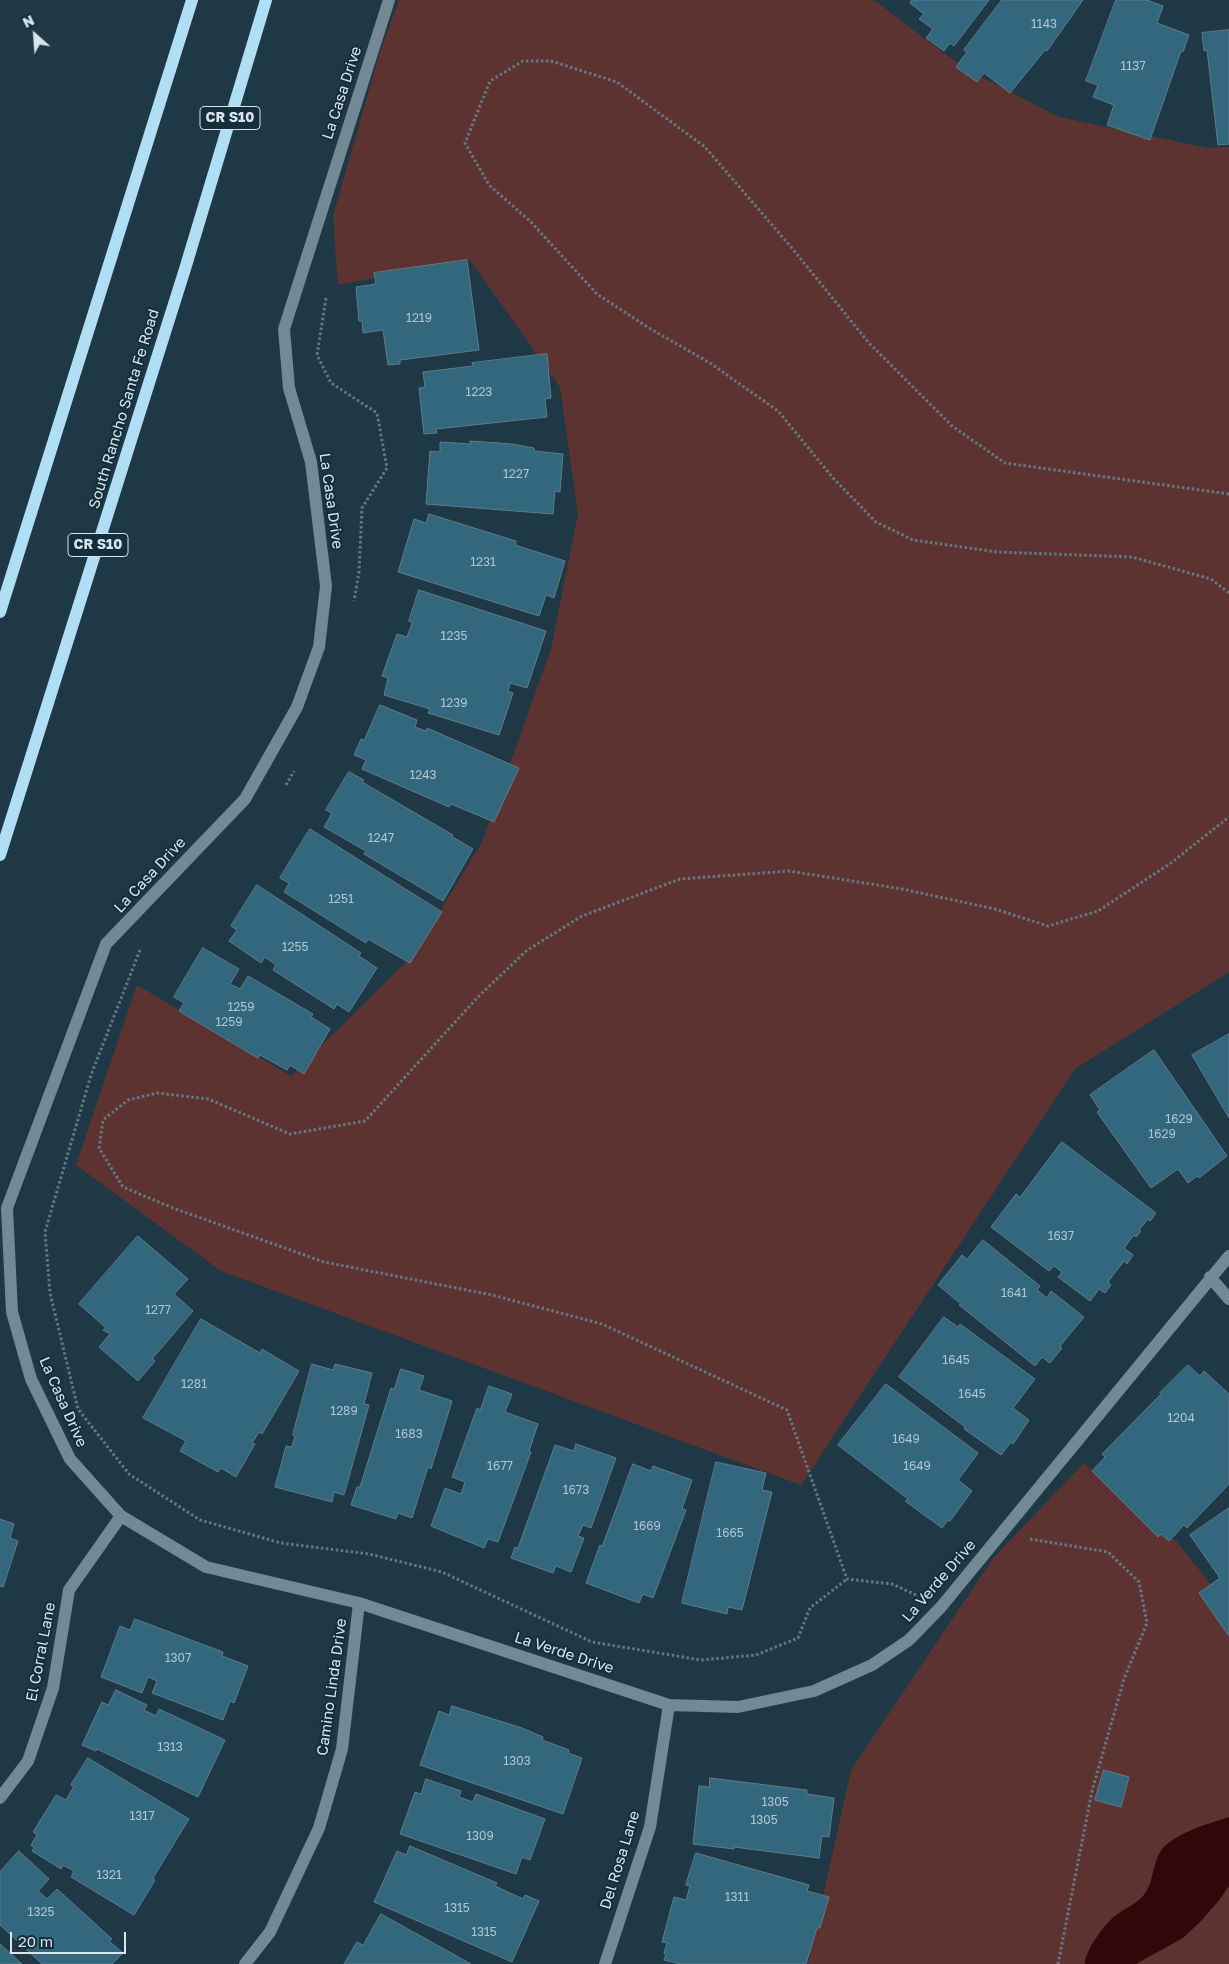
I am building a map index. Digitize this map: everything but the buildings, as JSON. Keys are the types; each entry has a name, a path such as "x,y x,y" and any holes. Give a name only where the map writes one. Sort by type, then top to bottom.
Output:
{"main road":[{"path":"0,612 192,0"},
{"name":"South Rancho Santa Fe Road","path":"0,855 179,288 266,0"}],"street":[{"name":"La Casa Drive","path":"359,1603 206,1567 121,1516 70,1458 31,1378 12,1312 7,1208 106,944 245,799 297,707 319,647 326,586 311,462 289,388 284,329 389,0"},
{"name":"La Verde Drive","path":"359,1603 669,1705 738,1707 814,1692 872,1665 909,1640 941,1607 1229,1256"},
{"path":"1210,1277 1229,1299"},
{"name":"El Corral Lane","path":"0,1798 28,1761 53,1688 69,1590 121,1516"},
{"name":"Camino Linda Drive","path":"244,1964 270,1932 319,1828 342,1749 359,1603"},
{"name":"Del Rosa Lane","path":"605,1964 650,1827 669,1705"}],"path":[{"path":"1229,494 1005,463 952,426 869,343 791,247 705,147 673,123 617,82 551,61 523,60 490,81 465,143 489,185 530,221 597,294 649,328 710,363 778,411 833,478 876,522 913,540 997,552 1132,557 1211,578 1229,593"},
{"path":"326,298 317,355 331,383 377,413 387,468 362,508 359,572 352,609"},
{"path":"285,786 294,770"},
{"path":"847,1579 788,1410 602,1324 492,1295 324,1262 173,1208 123,1187 99,1148 103,1120 128,1100 157,1093 208,1099 290,1134 365,1121 476,999 526,951 582,916 680,879 788,871 902,889 995,909 1048,926 1098,911 1171,863 1229,817"},
{"path":"142,944 91,1075 46,1232 50,1293 78,1409 128,1474 200,1520 281,1543 369,1554 442,1572 592,1642 702,1660 756,1655 798,1638 810,1608 847,1579 892,1584 941,1607"},
{"path":"998,1537 1045,1540 1108,1552 1139,1582 1147,1623 1124,1679 1092,1791 1058,1964"}],"shaded area":[{"path":"399,0 874,0 964,68 1059,117 1208,148 1229,147 1229,972 1075,1069 801,1485 221,1271 76,1165 137,985 291,1076 414,954 482,842 551,649 578,514 560,387 470,260 338,285 333,216 380,52"},
{"path":"1084,1463 1177,1542 1229,1607 1229,1964 808,1964 851,1770 994,1557"},
{"path":"1229,1817 1229,1886 1202,1920 1183,1938 1136,1964 1085,1964 1088,1952 1106,1925 1140,1899 1147,1890 1161,1850 1188,1831"}]}
